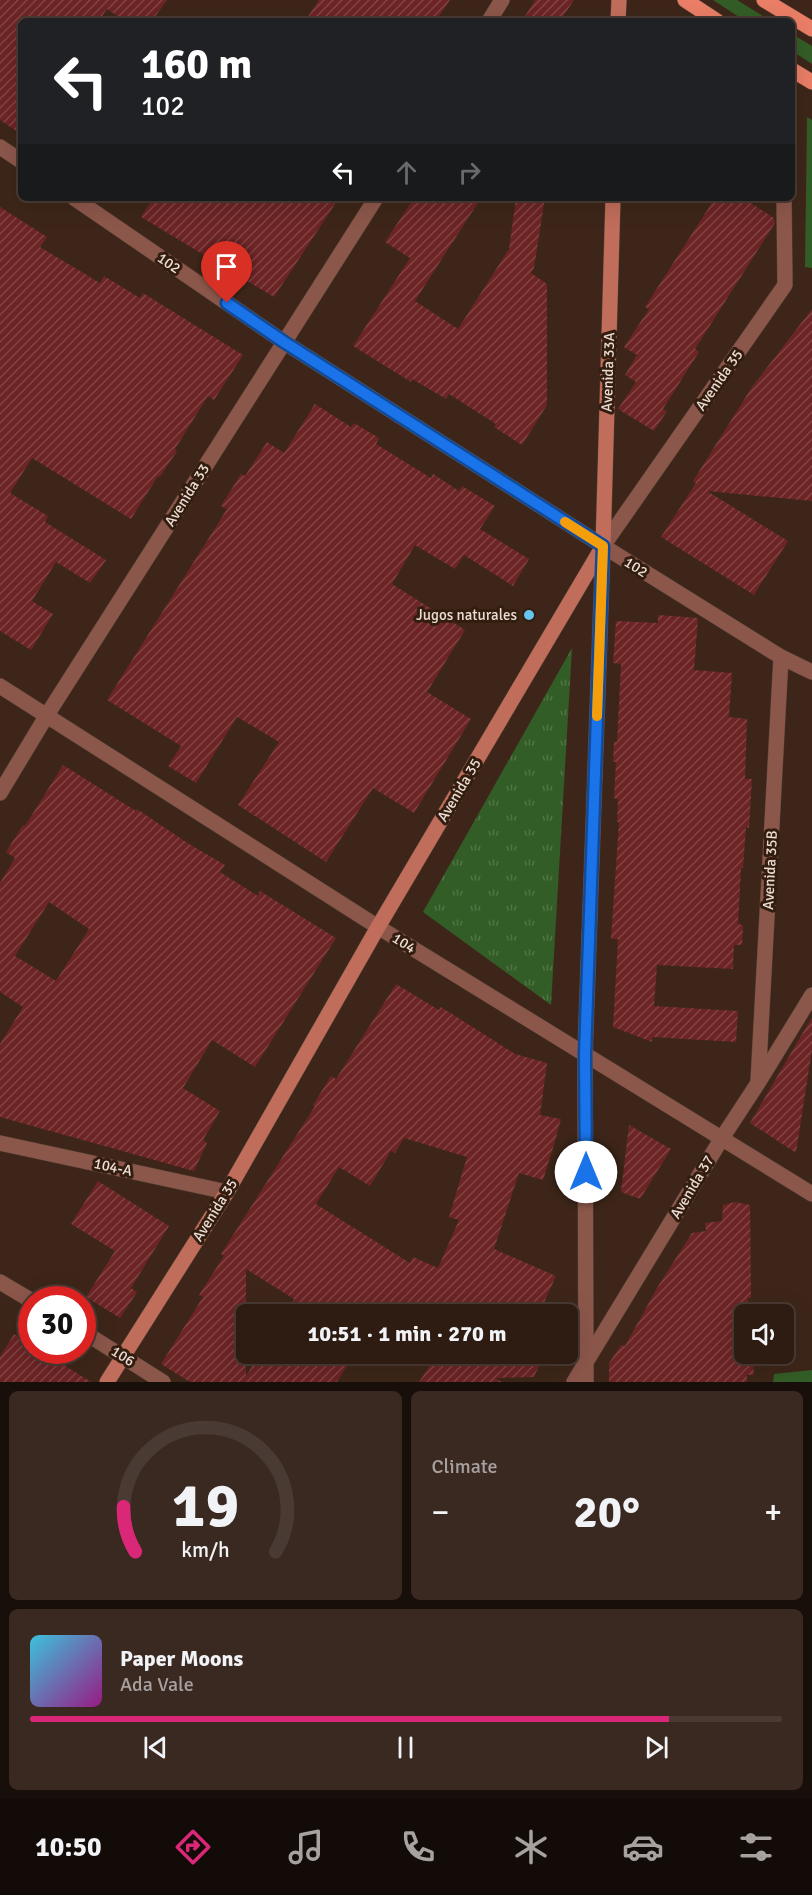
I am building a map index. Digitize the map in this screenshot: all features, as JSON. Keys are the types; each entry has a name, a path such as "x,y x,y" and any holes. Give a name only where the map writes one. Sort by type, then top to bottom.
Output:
{"main road":[{"path":"685,0 712,18"},
{"path":"764,0 794,18"},
{"path":"795,19 812,29"},
{"path":"795,72 812,82"}],"street":[{"path":"491,18 502,0"},
{"path":"618,18 619,0"},
{"path":"0,147 18,159"},
{"name":"102","path":"78,201 284,342 603,546 781,657 812,672"},
{"name":"Avenida 33","path":"0,793 47,715 374,201"},
{"name":"Avenida 33A","path":"603,546 613,201"},
{"name":"Avenida 35","path":"107,1382 227,1192 378,927 603,546 785,285 784,201"},
{"path":"586,1382 585,1054 603,546"},
{"name":"Avenida 35B","path":"758,1083 781,657"},
{"name":"104","path":"0,686 378,927 812,1194"},
{"name":"Avenida 37","path":"574,1382 812,995"},
{"name":"104-A","path":"0,1143 227,1192"},
{"path":"0,1282 18,1293"},
{"name":"106","path":"96,1340 163,1382"}],"green space":[{"path":"713,0 737,0 766,18 740,18"},
{"path":"795,36 812,46 812,64 795,53"},
{"path":"807,117 812,120 812,268 805,267"},
{"path":"572,648 551,1005 423,912"},
{"path":"812,1370 812,1382 773,1382 774,1374"}],"building":[{"path":"0,0 167,0 154,18 120,18 107,9 101,18 18,18 18,132 0,120"},
{"path":"319,0 450,0 438,18 307,18"},
{"path":"535,0 574,0 562,18 524,18"},
{"path":"151,201 337,201 274,297 141,217"},
{"path":"412,201 479,201 415,301 458,329 509,249 516,201 545,201 534,268 531,273 547,284 547,405 522,445 494,427 496,424 449,394 446,399 412,379 411,382 353,346 410,258 385,242"},
{"path":"713,201 748,201 774,218 775,223 695,349 699,352 663,409 667,411 654,431 618,409 636,382 625,375 637,355 624,347 649,309 645,307"},
{"path":"0,207 47,237 40,247 100,283 104,276 140,298 143,293 243,355 214,400 208,396 175,449 177,451 131,519 32,458 10,493 48,516 45,522 106,560 90,583 56,562 32,601 53,614 31,650 0,631"},
{"path":"812,309 812,501 707,491 788,541 754,595 661,537 696,483 693,481 752,387"},
{"path":"315,404 351,427 354,423 379,438 376,444 431,478 433,474 459,491 462,486 495,506 480,529 529,559 513,586 464,555 455,569 415,545 392,584 465,630 427,692 471,719 414,813 373,788 326,862 238,805 279,742 237,717 196,783 168,766 181,746 107,700 227,509 221,506 241,474 245,476 267,442 284,453"},
{"path":"658,615 698,618 694,670 732,673 729,717 747,719 745,779 752,779 749,828 746,827 743,868 741,868 738,924 743,925 742,945 734,945 733,969 657,965 654,1006 738,1011 736,1042 652,1037 652,1042 613,1027 618,939 611,939 619,822 617,822 618,799 614,798 616,762 613,762 614,742 617,742 621,664 613,663 616,621 658,623"},
{"path":"63,765 225,865 220,872 258,896 260,891 336,938 255,1067 212,1040 183,1088 220,1111 203,1140 207,1143 194,1171 0,1117 0,1044 23,1007 0,992 0,883 15,858 6,852 23,825 25,826","holes":["49,902 89,929 56,981 15,956"]},
{"path":"396,984 439,1010 441,1007 515,1054 547,1063 540,1115 561,1119 553,1148 543,1180 519,1173 494,1249 556,1276 543,1304 291,1304 294,1299 246,1269 246,1304 236,1304 236,1364 246,1364 246,1376 253,1364 348,1364 337,1382 190,1382 161,1364 203,1297 199,1295 224,1256 221,1254 315,1106 313,1105 331,1076 336,1079","holes":["404,1138 467,1157 449,1217 459,1220 438,1268 413,1257 410,1263 316,1204 339,1167 370,1186 391,1151 395,1153"]},
{"path":"812,1017 812,1049 796,1153 750,1123"},
{"path":"629,1125 671,1149 640,1199 621,1192"},
{"path":"98,1181 169,1226 131,1288 137,1292 120,1318 96,1303 96,1286 93,1286 115,1251 71,1224"},
{"path":"735,1202 750,1205 751,1298 748,1298 748,1304 734,1304 734,1364 753,1364 754,1375 747,1375 747,1382 609,1382 609,1363 621,1345 625,1346 657,1288 692,1233 706,1231 705,1223 722,1221 723,1205"},
{"path":"14,1334 18,1336 18,1364 62,1364 91,1382 0,1382 0,1357"},
{"path":"431,1364 540,1364 534,1377 495,1378 502,1382 419,1382"}],"slow traffic":[{"path":"565,522 603,546 597,716"}],"place":[{"name":"Jugos naturales","path":"529,615"}],"route":[{"path":"227,303 284,342 603,546 585,1054 586,1172"}]}
